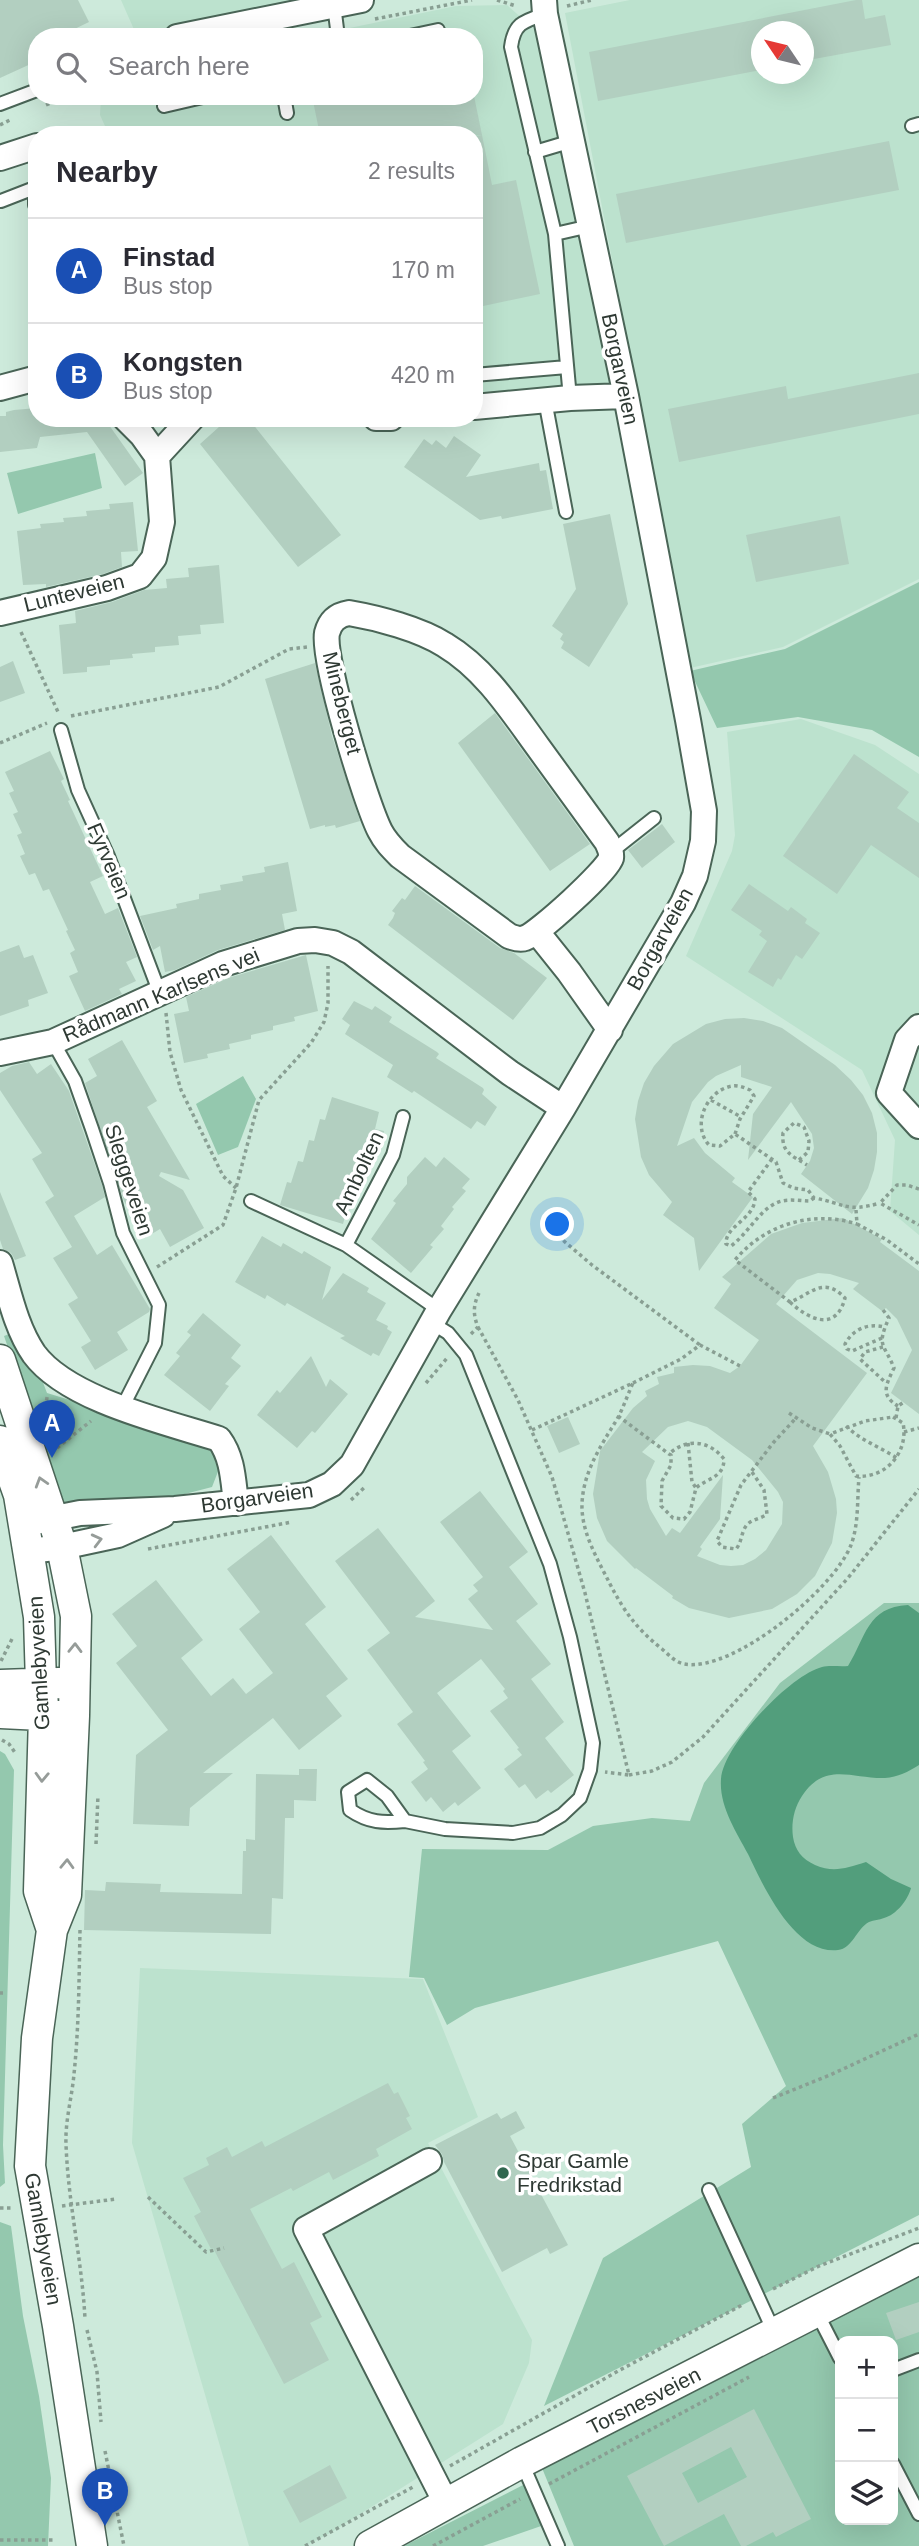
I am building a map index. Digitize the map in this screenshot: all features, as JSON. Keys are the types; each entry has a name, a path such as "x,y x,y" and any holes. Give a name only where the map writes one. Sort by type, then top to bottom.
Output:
{"street":[{"path":"274,27 336,23 361,0"},
{"name":"Borgarveien","path":"36,1531 104,1511 175,1509 309,1494 332,1484 352,1465 435,1316 610,1030 695,876 703,841 704,811 626,396 545,7"},
{"path":"0,158 28,149"},
{"path":"0,388 28,380"},
{"path":"483,406 626,396"},
{"path":"133,427 157,456 184,427"},
{"name":"Lunteveien","path":"5,611 107,588 141,576 154,558 162,522 157,456"},
{"name":"Mineberget","path":"537,932 525,938 509,936 400,856 388,844 380,831 366,792 329,670 326,646 331,623 335,618 349,613 424,635 469,663 489,683 607,842 611,852"},
{"path":"610,1030 537,932 611,861 611,852"},
{"name":"Rådmann Karlsens vei","path":"0,1053 53,1042 223,964 298,941 315,940 333,943 351,952 510,1073 563,1108"},
{"path":"919,1027 907,1040 889,1093 919,1126"},
{"path":"0,1263 20,1327 35,1355 62,1381 117,1406 219,1439 228,1450 236,1503"},
{"name":"Gamlebyveien","path":"0,1360 36,1531 44,1716 39,1891 67,1926"},
{"name":"Gamlebyveien","path":"0,1441 19,1495 36,1531 62,1547 76,1616 67,1926 37,2038 30,2166 92,2546"},
{"name":"Borgarveien","path":"62,1547 118,1535 175,1509"},
{"path":"0,1685 74,1683"},
{"path":"0,1713 74,1716"},
{"path":"429,2161 306,2230 446,2503"},
{"name":"Torsnesveien","path":"370,2546 522,2462 919,2259"}],"lane":[{"path":"545,7 523,21 512,34 511,47 555,234 570,398"},
{"path":"0,104 28,93"},
{"path":"164,106 168,105"},
{"path":"285,105 286,113"},
{"path":"535,152 572,141"},
{"path":"1,201 28,190"},
{"path":"555,234 590,226"},
{"path":"483,374 567,367"},
{"path":"545,400 566,512"},
{"name":"Fyrveien","path":"61,724 78,790 108,856 159,992"},
{"path":"611,852 654,818"},
{"name":"Sleggeveien","path":"53,1042 75,1081 123,1233 159,1305 155,1343 117,1406"},
{"name":"Ambolten","path":"346,1245 393,1155 403,1117"},
{"name":"Ambolten","path":"251,1201 346,1245 435,1316 466,1355 550,1564 570,1637 593,1743 590,1770 580,1798 562,1815 540,1828 513,1832 472,1831 405,1821 383,1824 363,1819 350,1810 348,1792 367,1780 387,1796 405,1821"},
{"path":"709,2190 775,2334"},
{"path":"817,2313 835,2348"},
{"path":"898,2369 919,2360"},
{"path":"522,2462 558,2546"},
{"path":"898,2474 919,2514"}],"path":[{"path":"336,23 472,0"},
{"path":"5,611 61,724"},
{"path":"0,743 61,724 219,687 289,649 326,646"},
{"path":"145,1274 223,1225 236,1188 259,1100 311,1043 324,1022 328,1003 327,973 333,943"},
{"path":"159,992 166,1013 170,1052 181,1090 223,1176 251,1201"},
{"path":"729,1086 750,1090 754,1096 741,1117 735,1134 720,1146 712,1147 702,1135 701,1121 711,1100 729,1086"},
{"path":"711,1100 741,1117"},
{"path":"799,1160 808,1152 809,1141 804,1127 794,1123 785,1130 782,1138 787,1153 807,1165"},
{"path":"735,1134 772,1159 779,1167 783,1183 793,1188 808,1190 814,1198 840,1207 856,1209 880,1203 897,1185 919,1189"},
{"path":"772,1159 748,1192 754,1196 754,1208 727,1236 726,1244 731,1246 741,1239 768,1207 782,1201 810,1201 814,1198"},
{"path":"880,1203 919,1225"},
{"path":"856,1209 857,1224"},
{"path":"790,1302 819,1287 833,1290 845,1298 842,1307 829,1319 805,1316 735,1260 766,1234 790,1223 828,1218 857,1224 887,1240 919,1264"},
{"path":"558,1236 592,1265 700,1345 740,1366"},
{"path":"883,1310 889,1318 884,1328 883,1347 894,1368 885,1382"},
{"path":"882,1338 852,1351 845,1345 850,1336 867,1326 884,1328"},
{"path":"531,1430 681,1359 700,1345"},
{"path":"883,1347 865,1352 860,1359 885,1382 888,1398 898,1406"},
{"path":"51,1427 46,1405 52,1371"},
{"path":"633,1382 588,1472 582,1503 585,1527 600,1563 632,1622 680,1662 706,1662 735,1651 787,1620 811,1599 850,1549 856,1529 859,1477"},
{"path":"896,1418 898,1406 904,1402"},
{"path":"57,1448 117,1406"},
{"path":"789,1413 812,1428 831,1434 854,1474 859,1477 883,1470 897,1458 904,1432 902,1423 896,1418 880,1418 846,1426 831,1434"},
{"path":"618,1416 669,1454 673,1460 661,1490 663,1510 673,1518 684,1519 690,1512 696,1488 722,1470 724,1459 697,1443 688,1443 669,1454"},
{"path":"752,1472 764,1490 767,1514 749,1522 736,1549 722,1547 716,1541 741,1486 763,1455 796,1418"},
{"path":"846,1426 857,1436 897,1458"},
{"path":"904,1432 919,1428"},
{"path":"54,1438 61,1460"},
{"path":"688,1443 692,1482 696,1488"},
{"path":"629,1775 652,1771 672,1762 703,1737 848,1578 919,1489"},
{"path":"0,1739 9,1744 20,1758"},
{"path":"95,1852 98,1794"},
{"path":"67,1926 79,2015 66,2140 70,2206 83,2277 85,2325 97,2372 102,2432"},
{"path":"773,2098 919,2034"},
{"path":"148,2197 206,2252 224,2248"},
{"path":"305,2546 620,2370 757,2297 819,2266 919,2228"},
{"path":"433,2546 750,2377"},
{"path":"104,2444 124,2546"},
{"path":"0,2540 54,2540"}],"shaded area":[{"path":"121,0 312,0 181,28 133,28"},
{"path":"630,0 919,0 919,579 783,647 690,668 565,13"},
{"path":"507,5 540,34 611,389 483,400 483,126 105,126 100,115 101,105 483,105 483,28 350,28 456,6"},
{"path":"95,453 102,488 18,514 7,473"},
{"path":"919,582 919,757 872,730 798,717 717,728 690,671 785,649"},
{"path":"801,719 875,745 919,774 919,1235 890,1211 895,1140 862,1070 686,956 732,851 735,835 727,732"},
{"path":"243,1076 256,1099 238,1147 218,1155 196,1104"},
{"path":"17,1331 31,1351 47,1393 198,1439 214,1449 219,1469 212,1487 92,1518 70,1529 4,1336"},
{"path":"884,1603 919,1603 919,2215 544,2406 603,2258 751,2167 742,2124 786,2086 718,1941 475,2008 447,2025 424,1978 409,1977 422,1849 548,1850 593,1826 652,1818 690,1821 704,1783 780,1683"},
{"path":"908,1605 919,1613 919,1765 903,1774 890,1777 840,1774 820,1779 811,1785 799,1801 792,1832 797,1850 815,1865 834,1869 866,1862 891,1879 911,1888 897,1910 869,1922 843,1949 822,1949 794,1930 771,1899 729,1818 721,1779 733,1749 745,1731 777,1697 793,1683 822,1667 848,1666 869,1625 884,1611"},
{"path":"0,1751 5,1754 14,1770 3,2145 5,2183 0,2187"},
{"path":"140,1968 423,1979 478,2117 428,2143 532,2340 529,2363 503,2424 305,2546 249,2546 132,2143"},
{"path":"0,2222 11,2226 23,2316 39,2396 51,2478 48,2546 0,2546"},
{"path":"919,2274 919,2546 574,2546 542,2468 767,2355"},
{"path":"527,2483 544,2525 483,2546 404,2546"}],"building":[{"path":"0,0 78,0 89,22 77,28 28,28 28,65 0,78"},
{"path":"856,0 862,0 865,19 885,15 891,45 814,59 814,21 751,21 751,72 598,101 589,52"},
{"path":"314,105 476,105 480,126 318,126"},
{"path":"483,140 492,185 516,180 540,294 483,306"},
{"path":"889,141 899,190 626,243 616,194"},
{"path":"919,373 919,414 679,462 668,409 786,386 788,399"},
{"path":"28,409 28,427 110,427 143,473 125,486 87,432 40,437 37,448 0,452 0,416 6,416 6,412"},
{"path":"219,427 255,427 341,535 298,567 200,444"},
{"path":"454,436 481,455 466,477 539,463 540,471 546,470 553,509 502,519 501,516 480,520 404,467 424,439 432,445 436,440 446,448"},
{"path":"133,502 138,551 121,552 122,567 46,587 46,584 23,585 17,531 41,528 40,524 64,522 63,518 87,516 86,511 110,509 109,504"},
{"path":"610,514 628,604 589,667 561,648 564,642 560,639 563,634 552,626 576,589 563,524"},
{"path":"840,516 849,564 756,582 746,535"},
{"path":"219,565 224,623 200,625 201,634 178,636 179,645 155,647 155,652 110,660 110,665 87,667 87,672 63,674 59,625 76,623 75,611 112,602 144,590 167,588 166,579 189,577 188,568"},
{"path":"13,661 25,693 0,702 0,667"},
{"path":"315,663 332,736 360,821 336,828 335,825 325,825 310,829 265,679"},
{"path":"495,713 590,844 550,871 458,743"},
{"path":"50,751 64,779 61,781 70,800 68,801 103,876 90,882 105,914 118,908 137,957 126,962 136,981 119,989 122,994 85,1011 69,976 78,972 70,953 75,950 66,931 68,930 49,889 43,891 35,873 29,875 20,856 25,854 17,835 22,833 13,814 18,812 9,793 14,791 5,772"},
{"path":"854,754 909,792 897,808 919,823 919,878 871,845 837,894 783,856"},
{"path":"662,824 675,842 642,868 628,850"},
{"path":"288,862 297,911 282,914 285,930 218,950 165,972 160,946 153,950 140,916 177,908 176,904 199,899 199,894 221,890 220,885 243,881 242,876 265,872 264,867"},
{"path":"749,884 788,911 791,907 807,919 805,923 820,933 802,959 796,955 781,980 778,978 773,987 748,972 767,941 759,935 762,931 731,910"},
{"path":"415,886 500,948 514,953 547,978 513,1020 388,925 395,913 392,911 402,898 405,900"},
{"path":"19,945 24,958 33,955 48,993 28,1000 29,1006 0,1016 0,952"},
{"path":"306,955 318,1011 294,1017 295,1021 251,1035 251,1039 229,1044 230,1049 207,1054 208,1058 184,1063 174,1014 189,1011 186,997 228,978"},
{"path":"354,1001 372,1010 375,1006 392,1017 389,1022 437,1052 439,1054 436,1058 483,1088 482,1094 497,1107 485,1126 477,1121 471,1129 414,1091 412,1093 387,1077 393,1065 345,1034 350,1025 342,1019"},
{"path":"744,1018 782,1028 835,1065 851,1080 872,1113 877,1133 874,1170 868,1188 852,1214 801,1174 810,1161 814,1148 812,1134 791,1102 748,1160 753,1114 772,1087 741,1077 741,1065 716,1076 692,1102 677,1146 694,1138 705,1153 735,1178 732,1182 753,1197 699,1271 694,1238 663,1215 672,1202 649,1175 641,1157 635,1119 638,1101 654,1066 673,1044 706,1024"},
{"path":"122,1040 157,1101 147,1107 190,1180 161,1172 159,1176 183,1190 204,1228 170,1247 160,1229 145,1238 124,1201 85,1083 97,1076 88,1059"},
{"path":"29,1062 37,1074 51,1064 69,1091 102,1185 105,1197 74,1216 97,1255 112,1245 150,1309 117,1332 128,1350 95,1370 81,1347 91,1341 68,1304 78,1298 53,1258 72,1247 45,1202 54,1196 32,1159 42,1153 0,1090 0,1073 12,1066"},
{"path":"332,1097 379,1112 375,1129 384,1131 377,1159 373,1156 356,1198 351,1194 343,1224 280,1205 287,1182 291,1183 298,1161 303,1162 309,1140 314,1141 320,1119 325,1120"},
{"path":"425,1157 436,1167 444,1157 470,1179 462,1188 466,1191 441,1226 444,1229 430,1245 433,1247 411,1273 371,1239 396,1203 393,1201 407,1184 407,1177"},
{"path":"0,1192 26,1256 15,1260 11,1253 3,1249 0,1240"},
{"path":"843,1218 882,1239 880,1242 919,1271 919,1414 891,1393 912,1350 897,1319 886,1308 882,1311 853,1289 859,1283 818,1273 797,1280 776,1304 867,1373 813,1446 828,1472 837,1513 832,1543 815,1576 797,1594 772,1609 729,1618 689,1608 672,1598 673,1596 635,1569 607,1541 597,1518 593,1494 600,1451 633,1408 647,1396 645,1391 659,1384 657,1377 674,1373 674,1367 710,1366 730,1373 740,1366 759,1340 714,1308 731,1284 722,1277 771,1234 802,1223","holes":["688,1421 707,1427 752,1460 783,1502 782,1524 766,1550 743,1565 720,1565 697,1556 702,1549 700,1547 720,1519 723,1475 680,1533 672,1528 666,1536 647,1499 646,1480 655,1461 642,1452 668,1427"]},
{"path":"262,1236 281,1247 283,1243 302,1254 304,1251 331,1267 322,1300 343,1273 369,1288 367,1292 386,1303 376,1320 388,1326 387,1329 392,1332 379,1356 373,1353 371,1356 350,1344 340,1338 345,1336 287,1303 285,1306 267,1295 265,1299 235,1282"},
{"path":"203,1313 241,1345 231,1358 241,1366 225,1384 229,1386 210,1411 164,1375 180,1356 176,1353 191,1335 187,1332"},
{"path":"311,1356 326,1387 330,1379 348,1394 315,1433 312,1431 297,1448 257,1415 277,1390 280,1393"},
{"path":"568,1417 580,1444 559,1453 547,1426"},
{"path":"480,1491 528,1552 509,1567 538,1604 516,1621 551,1664 531,1679 564,1722 545,1738 574,1775 551,1793 548,1790 536,1799 525,1784 519,1788 504,1769 522,1755 490,1711 508,1698 503,1691 505,1689 481,1659 437,1693 471,1736 452,1751 481,1788 458,1806 455,1802 443,1812 431,1797 426,1802 411,1782 428,1769 397,1724 413,1712 367,1650 390,1633 335,1561 378,1528 435,1601 415,1617 493,1630 468,1599 478,1591 473,1585 483,1577 440,1522"},
{"path":"271,1535 326,1607 305,1624 348,1679 326,1696 342,1716 299,1750 273,1718 203,1773 233,1773 190,1808 189,1826 133,1824 136,1755 168,1730 116,1663 137,1646 112,1614 156,1580 203,1640 181,1658 211,1696 233,1678 246,1694 273,1673 239,1629 260,1612 227,1569"},
{"path":"299,1769 317,1769 316,1801 294,1800 294,1818 285,1818 283,1899 272,1898 271,1934 84,1930 85,1890 105,1891 106,1882 161,1884 160,1892 242,1894 243,1851 246,1851 246,1839 255,1840 256,1774 299,1775"},
{"path":"388,2083 394,2094 398,2092 410,2116 406,2118 412,2129 376,2149 379,2156 333,2180 329,2172 250,2209 282,2269 294,2262 322,2317 310,2323 329,2360 284,2384 194,2216 201,2212 183,2178 209,2165 206,2158 227,2147 232,2157 262,2141 265,2147"},
{"path":"516,2111 525,2128 510,2136 568,2245 550,2254 547,2248 502,2272 435,2145 497,2113 501,2119"},
{"path":"919,2302 919,2332 898,2339 886,2313"},
{"path":"754,2409 811,2519 776,2537 773,2532 741,2546 724,2514 664,2546 627,2476","holes":["731,2447 747,2477 698,2503 682,2473"]},
{"path":"330,2465 347,2498 300,2523 283,2491"}],"place":[{"name":"Finstad","path":"52,1458"},
{"name":"Spar Gamle Fredrikstad","path":"503,2173"},
{"name":"Kongsten","path":"105,2526"}]}
